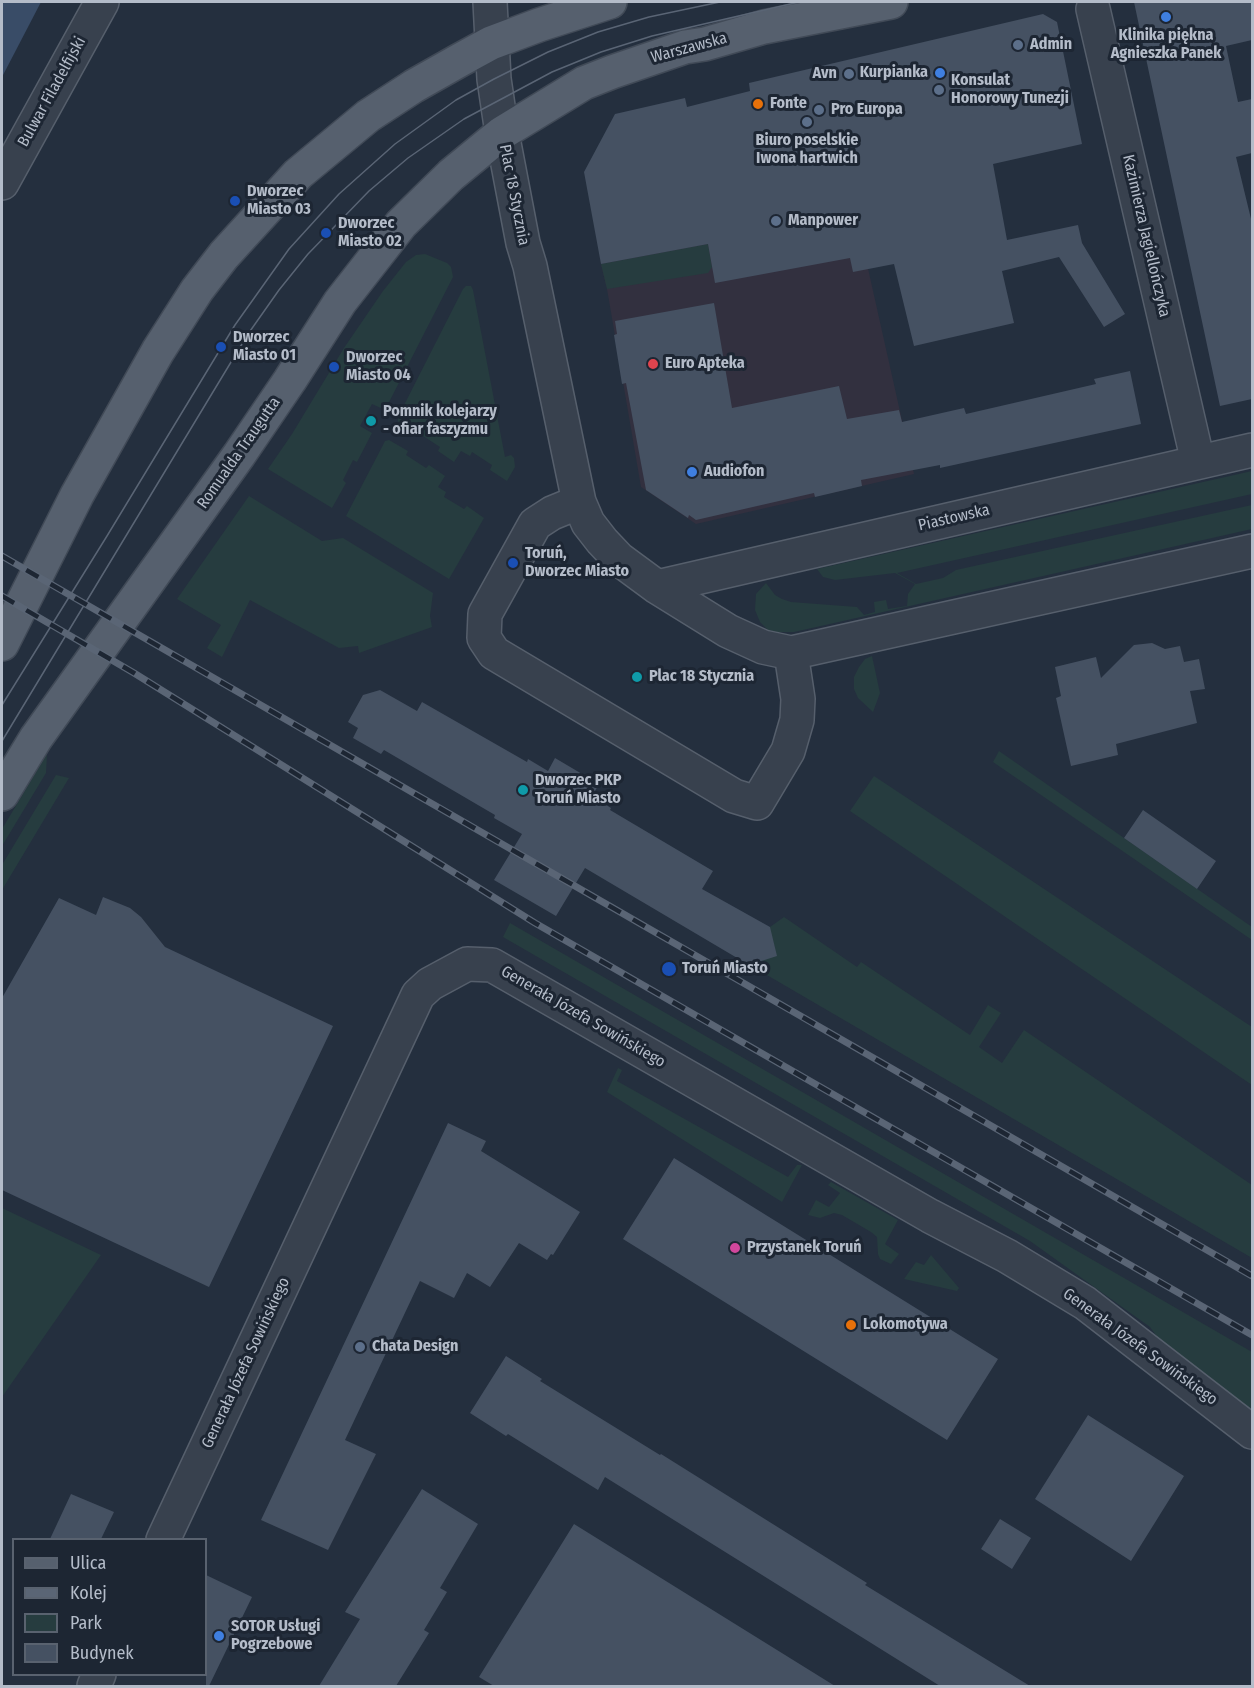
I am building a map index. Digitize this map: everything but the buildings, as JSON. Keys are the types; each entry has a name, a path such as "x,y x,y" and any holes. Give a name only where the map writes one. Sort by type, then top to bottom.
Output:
{"main road":[{"path":"2,644 77,495 158,351 197,290 224,255 298,174 335,141 414,86 491,44 579,10 610,2"},
{"name":"Warszawska","path":"502,133 584,83 685,47 705,44 764,27 891,2"},
{"name":"Romualda Traugutta","path":"2,794 36,738 239,455 340,302 378,251 401,224 451,175 502,133"}],"street":[{"name":"Bulwar Filadelfijski","path":"2,183 102,2"},
{"path":"490,2 491,44"},
{"name":"Kazimierza Jagiellończyka","path":"1093,9 1198,462"},
{"name":"Plac 18 Stycznia","path":"491,44 502,133 523,243 530,266 579,502 588,523 619,559 657,587 728,631 764,647 791,653"},
{"name":"Piastowska","path":"657,587 1252,450"},
{"path":"579,502 552,513 535,524 485,614 484,638 494,653 734,796 757,803 788,751 797,720 798,699 791,653 1252,551"},
{"name":"Generała Józefa Sowińskiego","path":"163,1538 418,995 430,984 467,964 492,965 930,1216 1007,1256 1085,1303 1252,1432"}],"shaded area":[{"path":"858,215 914,474 696,524 641,487 601,264"}],"green space":[{"path":"708,244 712,267 708,273 607,289 601,264"},
{"path":"425,254 447,263 451,267 453,277 385,410 372,404 360,426 372,433 357,462 353,460 343,480 346,483 332,508 268,469 344,348 383,291 406,262 416,255"},
{"path":"466,286 471,286 473,290 505,457 511,455 514,458 515,467 507,481 490,470 492,465 472,452 470,456 461,451 454,462 438,451 440,447 420,434 418,437 401,426 398,421"},
{"path":"389,440 408,451 406,455 426,468 429,465 445,476 438,487 446,492 444,497 464,509 467,506 484,518 449,579 346,516 385,441"},
{"path":"1252,471 1252,494 897,573 916,584 943,578 956,570 1252,505 1252,529 794,632 768,630 760,622 755,610 756,594 766,583 775,595 791,602 857,607 864,615 875,612 874,602 886,600 888,609 907,606 908,594 915,584 895,573 835,580 823,577 817,569"},
{"path":"249,496 322,541 343,538 433,593 430,616 432,627 359,653 358,646 339,648 250,600 222,657 207,648 221,625 177,599"},
{"path":"872,656 880,693 873,712 858,698 854,689 854,677 859,667 865,659"},
{"path":"999,751 1252,927 1252,940 993,762"},
{"path":"47,754 46,773 2,846 2,829"},
{"path":"56,775 69,778 2,890 2,865"},
{"path":"874,776 1252,1027 1252,1085 850,811"},
{"path":"784,917 857,967 861,962 970,1035 988,1005 1001,1013 979,1047 1002,1063 1024,1030 1252,1185 1252,1258 748,964 775,950 773,940 766,935 770,927"},
{"path":"510,923 1252,1352 1252,1410 1178,1357 1160,1341 1150,1327 1030,1241 503,937"},
{"path":"618,1068 622,1070 617,1081 788,1177 797,1165 802,1165 782,1202 607,1092"},
{"path":"831,1182 898,1220 885,1244 899,1254 891,1264 880,1259 877,1237 871,1232 842,1215 834,1213 820,1218 808,1215 816,1200 829,1207 840,1193 828,1185"},
{"path":"2,1208 101,1255 2,1397"},
{"path":"931,1255 959,1288 957,1291 904,1279 916,1262 924,1265"}],"water":[{"path":"2,2 41,2 2,77"}],"tram line":[{"path":"2,705 235,325 289,249 339,194 395,144 456,100 494,79 548,52 598,32 649,17 720,2"},
{"path":"2,741 248,334 308,254 369,191 408,158 464,119 552,72 601,52 652,36 799,2"}],"railway":[{"path":"2,556 1252,1276"},
{"path":"2,596 134,673 535,923 1252,1335"}],"place":[{"name":"Klinika piękna Agnieszka Panek","path":"1166,17"},
{"name":"Admin","path":"1018,45"},
{"name":"Kurpianka","path":"940,73"},
{"name":"Avn","path":"849,74"},
{"name":"Konsulat Honorowy Tunezji","path":"939,90"},
{"name":"Fonte","path":"758,104"},
{"name":"Pro Europa","path":"819,110"},
{"name":"Biuro poselskie Iwona hartwich","path":"807,122"},
{"name":"Dworzec Miasto 03","path":"235,201"},
{"name":"Manpower","path":"776,221"},
{"name":"Dworzec Miasto 02","path":"326,233"},
{"name":"Dworzec Miasto 01","path":"221,347"},
{"name":"Euro Apteka","path":"653,364"},
{"name":"Dworzec Miasto 04","path":"334,367"},
{"name":"Pomnik kolejarzy - ofiar faszyzmu","path":"371,421"},
{"name":"Audiofon","path":"692,472"},
{"name":"Toruń, Dworzec Miasto","path":"513,563"},
{"name":"Plac 18 Stycznia","path":"637,677"},
{"name":"Dworzec PKP Toruń Miasto","path":"523,790"},
{"name":"Toruń Miasto","path":"669,969"},
{"name":"Przystanek Toruń","path":"735,1248"},
{"name":"Lokomotywa","path":"851,1325"},
{"name":"Chata Design","path":"360,1347"},
{"name":"SOTOR Usługi Pogrzebowe","path":"219,1636"}]}
